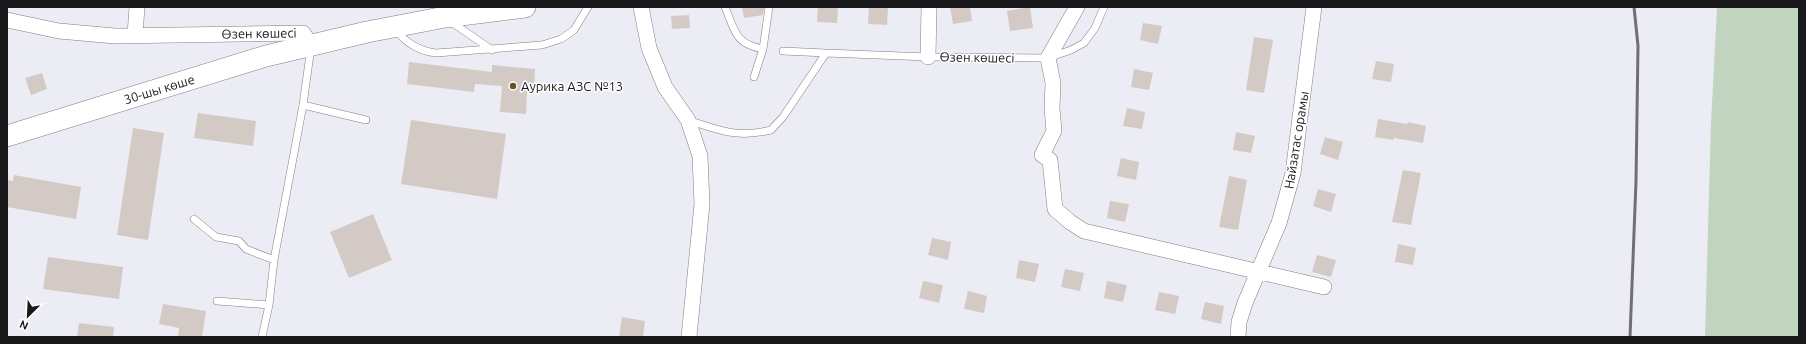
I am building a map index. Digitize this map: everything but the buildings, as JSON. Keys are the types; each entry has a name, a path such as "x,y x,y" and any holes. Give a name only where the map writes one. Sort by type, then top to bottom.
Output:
{"main road":[{"name":"Өзен көшесі","path":"312,46 393,27 445,17 525,7"},
{"name":"30-шы көше","path":"7,136 266,56 312,46"}],"street":[{"path":"134,35 136,7"},
{"path":"641,7 651,54 665,87 688,120 700,156 702,204 689,337"},
{"path":"928,56 929,7"},
{"path":"1077,7 1048,58 1053,83 1052,108 1054,131 1042,155 1050,160 1055,209 1070,222 1084,231 1324,287"},
{"name":"Найзатас орамы","path":"1238,337 1239,322 1258,271 1279,223 1294,173 1314,7"},
{"name":"Өзен көшесі","path":"7,20 59,31 115,36 303,32 312,46"}],"lane":[{"path":"393,27 401,36 424,51 436,53 492,50 542,45 561,39 574,30 588,7"},
{"path":"725,7 735,31 742,41 749,46 763,49"},
{"path":"754,77 763,49 769,7"},
{"name":"Өзен көшесі","path":"783,51 1048,58 1071,50 1084,43 1095,28 1104,7"},
{"path":"445,17 492,50"},
{"path":"262,337 274,260 303,105 312,46"},
{"path":"688,120 719,131 741,135 772,130 783,117 826,53"},
{"path":"303,105 366,120"},
{"path":"194,219 216,237 239,241 246,249 274,260"},
{"path":"217,301 268,305"}],"green space":[{"path":"1717,7 1799,7 1799,337 1705,337 1711,123"}],"railway":[{"path":"1630,337 1636,181 1638,46 1634,7"}],"place":[{"name":"Аурика АЗС №13","path":"513,86"}]}
